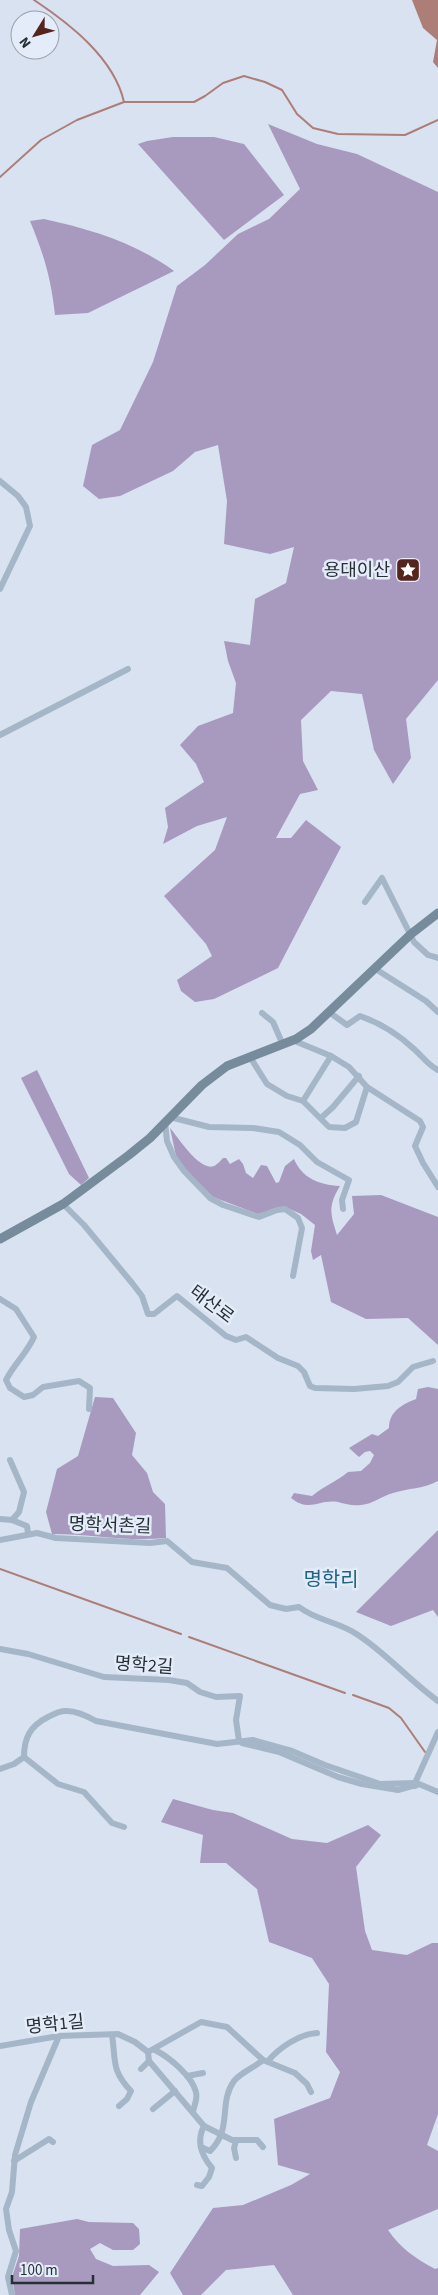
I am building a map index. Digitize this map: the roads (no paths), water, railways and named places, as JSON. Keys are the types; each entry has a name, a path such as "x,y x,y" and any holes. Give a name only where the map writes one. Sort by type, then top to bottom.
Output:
{"street":[{"path":"0,481 18,496 26,507 30,526 0,589"},
{"path":"0,735 128,669"},
{"path":"365,902 382,878 410,934 420,948 428,955 438,958"},
{"path":"0,1240 63,1204 129,1155 213,1075 227,1066 296,1039 311,1029 410,934 438,913"},
{"path":"374,968 426,1001 438,1011"},
{"path":"328,1012 347,1025 360,1016 389,1030 413,1048 430,1067 438,1070"},
{"path":"262,1013 273,1022 283,1045"},
{"path":"296,1039 297,1042 331,1056 349,1067 367,1087 420,1122 423,1127 416,1146 423,1163 438,1187"},
{"path":"303,1101 331,1056"},
{"path":"250,1057 272,1088 303,1101 329,1127 345,1128 356,1122 367,1087"},
{"path":"321,1118 358,1076"},
{"path":"168,1119 209,1127 252,1128 279,1132 300,1145 317,1162 349,1180 342,1200 343,1209"},
{"path":"168,1119 167,1142 174,1157 184,1171 210,1198 223,1205 259,1217 285,1209 298,1218 302,1228 293,1276"},
{"name":"태산로","path":"63,1204 84,1225 132,1282 142,1296 148,1314 154,1314 177,1296 226,1336 236,1340 246,1337 278,1358 298,1366 304,1372 310,1386 354,1389 388,1386 398,1382 413,1367 433,1360"},
{"path":"0,1299 16,1309 34,1337 29,1349 14,1364 6,1380 10,1388 24,1397 33,1395 43,1387 78,1381 90,1388 89,1409"},
{"path":"0,1519 12,1520 19,1512 24,1492 10,1460"},
{"name":"명학서촌길","path":"12,1520 27,1526 28,1533"},
{"name":"명학서촌길","path":"0,1540 28,1533 36,1533 56,1538 150,1543 167,1541 192,1562 227,1568 270,1604 286,1609 300,1607 311,1616 348,1628 380,1650 438,1701"},
{"name":"명학2길","path":"0,1649 28,1654 104,1677 169,1680 187,1684 200,1692 216,1696 240,1696 236,1720 239,1741"},
{"path":"24,1757 24,1745 32,1727 64,1710 82,1714 96,1721 217,1744 253,1740 380,1784 419,1784 438,1792"},
{"path":"415,1784 438,1732"},
{"path":"0,1769 14,1764 24,1757"},
{"path":"24,1757 58,1784 84,1792 112,1823 124,1827"},
{"path":"141,2069 149,2060 152,2051 201,2022 227,2027 265,2061 295,2073 307,2084 311,2092"},
{"path":"201,2147 210,2150 222,2135 227,2094 235,2079 265,2061 282,2046 296,2041 306,2033 316,2033"},
{"path":"112,2034 116,2071 120,2080 131,2091 127,2100 119,2106"},
{"name":"명학1길","path":"0,2046 59,2036 118,2034 152,2051 186,2076 196,2092 192,2112"},
{"path":"12,2295 8,2277 16,2251 9,2230 6,2208 12,2192 14,2161 31,2102 59,2036"},
{"path":"149,2060 204,2126 236,2141 257,2140 263,2147"},
{"path":"186,2076 203,2073"},
{"path":"152,2109 175,2091"},
{"path":"197,2185 202,2186 209,2177 212,2168 205,2160 201,2147 200,2135 204,2126"},
{"path":"14,2161 49,2139 53,2142"},
{"path":"236,2141 234,2148 236,2158"}],"waterway":[{"path":"34,0 76,31 101,57 119,86 124,102"},
{"path":"0,177 41,140 77,120 124,102 194,102 223,83 244,76 265,82 282,90 297,114 313,128 338,134 405,135 438,120"},
{"path":"0,1569 181,1634"},
{"path":"189,1637 345,1693"},
{"path":"353,1695 389,1708 401,1718 425,1752"}],"place":[{"name":"용대이산","path":"408,570"}],"district":[{"name":"명학리","path":"331,1579"}]}
